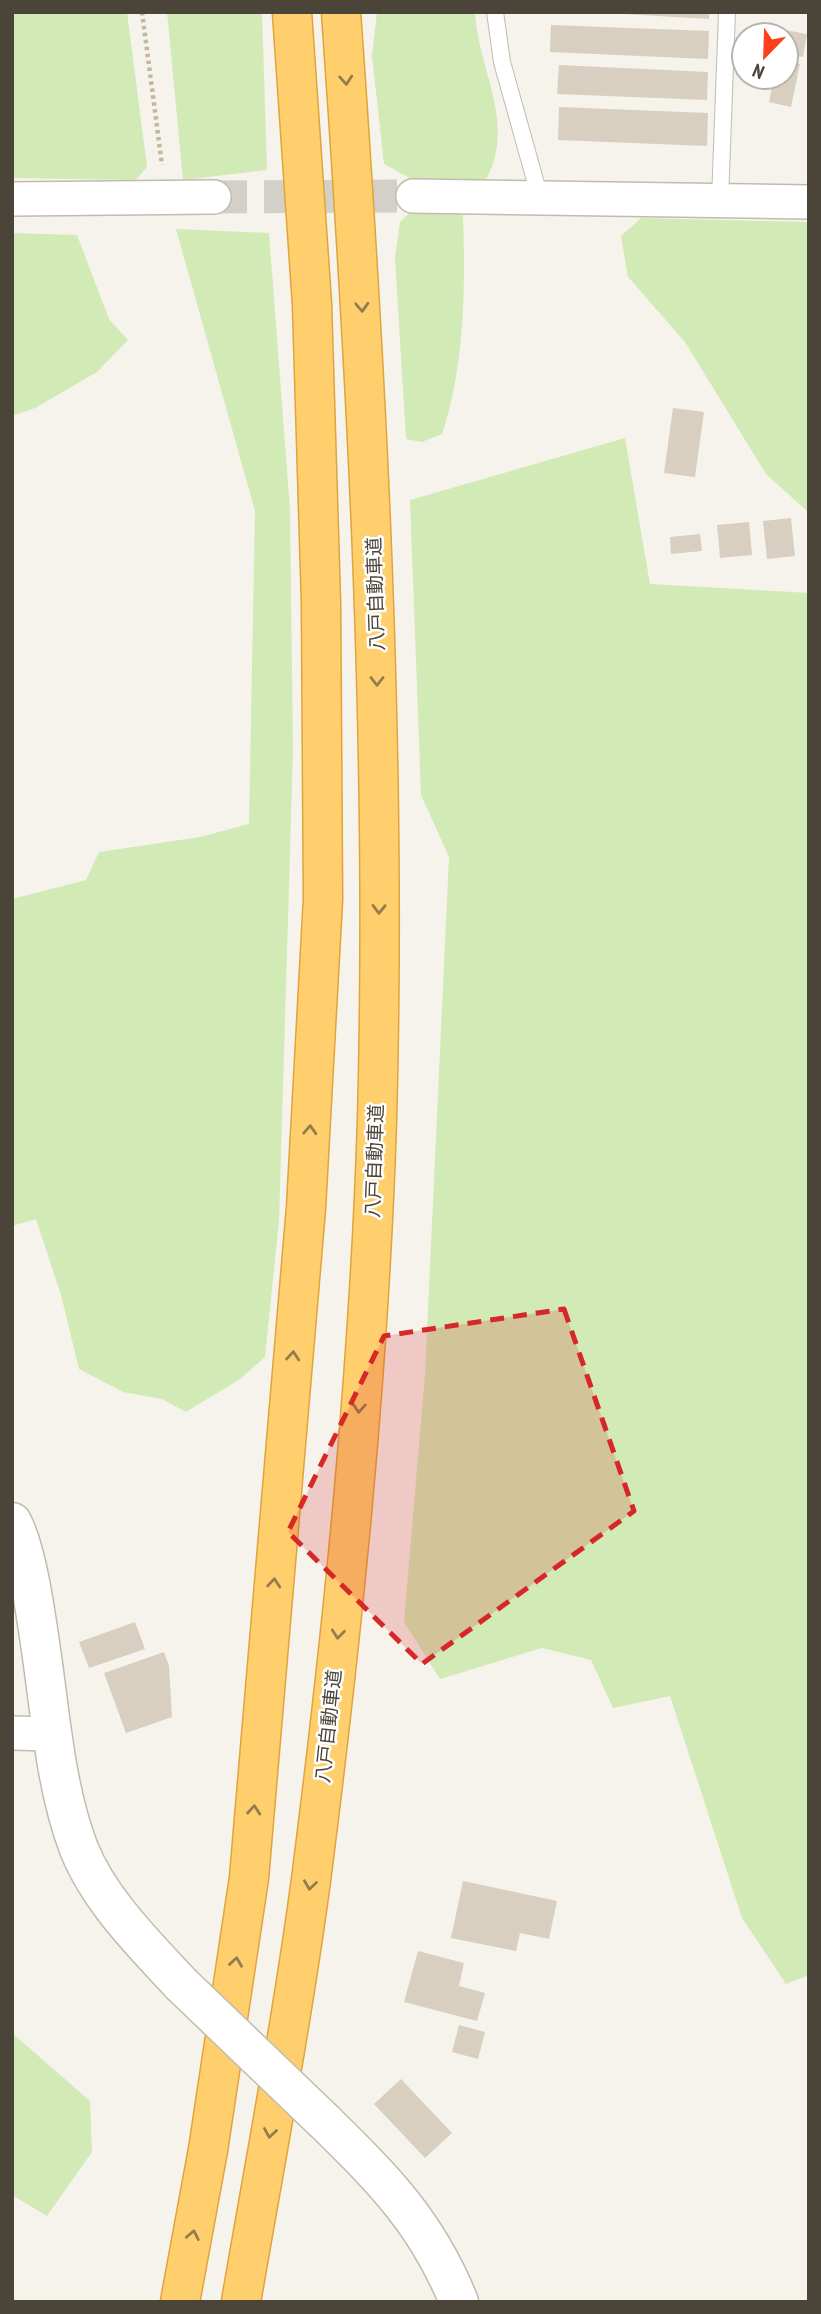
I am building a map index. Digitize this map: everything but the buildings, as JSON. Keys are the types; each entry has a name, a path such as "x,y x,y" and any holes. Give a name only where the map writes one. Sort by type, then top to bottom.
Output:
{"highway":[{"path":"180,2302 208,2150 249,1878 306,1208 323,899 321,603 312,304 292,12"},
{"name":"八戸自動車道","path":"241,2302 310,1883 349,1538 368,1291 377,1121 379,892 376,603 362,303 341,12"}],"street":[{"path":"412,196 809,202"},
{"path":"12,199 215,197"},
{"path":"12,1522 36,1614 53,1734 66,1803 79,1850 110,1903 181,1984 375,2171 422,2226 445,2268 459,2302"},
{"path":"12,1733 53,1734"}],"lane":[{"path":"495,12 502,62 540,198"},
{"path":"720,200 727,12"}],"path":[{"path":"142,12 166,197"}],"highlighted area":[{"path":"564,1309 634,1511 422,1664 288,1532 384,1336"}],"green space":[{"path":"12,12 127,12 147,167 136,180 12,178"},
{"path":"167,12 262,12 267,170 183,180"},
{"path":"377,12 475,12 482,55 497,115 495,156 487,178 462,185 463,311 457,374 450,405 442,434 422,442 406,439 395,258 400,222 412,210 411,179 384,164 372,56"},
{"path":"641,218 809,222 809,513 766,474 685,342 628,277 621,236"},
{"path":"176,229 269,233 290,509 293,751 279,1221 265,1357 240,1379 186,1412 162,1399 123,1392 79,1369 61,1295 36,1219 12,1226 12,899 86,880 99,852 200,837 249,824 255,511"},
{"path":"12,233 77,235 109,319 128,340 97,372 35,408 12,416"},
{"path":"625,438 650,584 809,593 809,1975 786,1984 742,1918 670,1696 613,1708 591,1660 542,1648 440,1679 404,1622 425,1374 449,857 421,795 410,500"},
{"path":"12,2033 90,2101 92,2152 47,2216 12,2195"}],"tunnel":[{"path":"214,197 413,196"}]}
